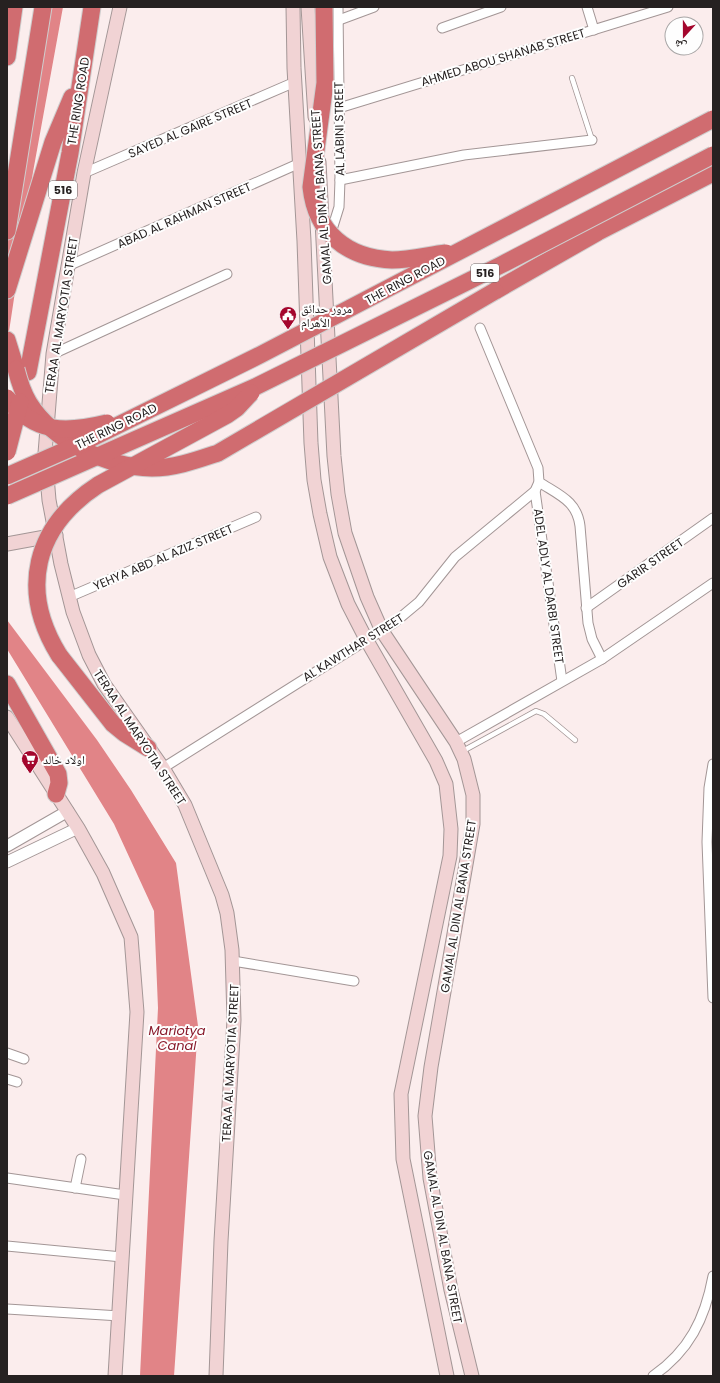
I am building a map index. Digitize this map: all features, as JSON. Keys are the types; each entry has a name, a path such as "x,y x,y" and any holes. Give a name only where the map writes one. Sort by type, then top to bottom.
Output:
{"highway":[{"path":"7,57 14,7"},
{"path":"7,231 43,7"},
{"name":"THE RING ROAD","path":"7,452 28,372 70,153 92,7"},
{"path":"324,7 325,83 311,188 313,204 323,225 337,241 354,252 374,258 393,260 460,250"},
{"path":"7,290 53,142 82,74"},
{"name":"THE RING ROAD","path":"7,476 82,443 260,355 713,119"},
{"name":"THE RING ROAD","path":"7,496 255,387 501,265 713,155"},
{"path":"7,340 21,386 29,403 39,417 52,429 94,454 123,464 153,468 185,463 218,453 598,232 713,173"},
{"path":"148,748 124,733 113,724 59,655 49,638 41,620 37,601 37,581 40,561 46,542 55,525 67,509 81,496 98,485 227,416 237,408 255,387"},
{"path":"7,398 15,408 29,419 44,427 61,430 81,429 138,415"},
{"path":"11,691 58,774 59,782 56,794"}],"main road":[{"name":"TERAA AL MARYOTIA STREET","path":"120,7 84,173 53,354 45,453 49,500 69,597 89,655 104,684 163,768 185,805 222,895 227,913 233,962 234,1020 221,1241 216,1376"},
{"name":"GAMAL AL DIN AL BANA STREET","path":"293,7 311,443 314,480 330,557 348,604 366,639 441,772 446,784 451,829 450,856 401,1094 403,1159 447,1376"},
{"name":"GAMAL AL DIN AL BANA STREET","path":"308,7 325,248 334,456 338,494 345,533 367,597 382,631 459,747 473,795 473,831 431,1066 426,1103 425,1131 430,1178 451,1290 472,1376"},
{"path":"7,544 56,535"},
{"path":"348,604 367,597"},
{"path":"7,717 78,828 103,873 131,937 137,1012 125,1195 120,1316 115,1376"}],"street":[{"name":"AL LABINI STREET","path":"325,248 339,207 338,7"},
{"path":"339,20 374,7"},
{"path":"442,28 501,7"},
{"path":"586,7 594,30"},
{"name":"AHMED ABOU SHANAB STREET","path":"339,108 668,7"},
{"name":"SAYED AL GAIRE STREET","path":"84,173 295,82"},
{"path":"340,180 464,155 592,140"},
{"name":"ABAD AL RAHMAN STREET","path":"68,266 300,163"},
{"path":"53,354 227,274"},
{"path":"480,328 538,468 539,482 567,500 577,511 580,526 586,608 592,639 602,659"},
{"name":"AL KAWTHAR STREET","path":"163,768 366,639 382,631 408,612 419,602 455,557 535,491 539,482"},
{"name":"ADEL ADLY AL DARBI STREET","path":"535,491 562,681"},
{"name":"YEHYA ABD AL AZIZ STREET","path":"69,597 256,517"},
{"name":"GARIR STREET","path":"586,608 713,518"},
{"path":"459,747 562,681 602,659 713,583"},
{"path":"713,764 709,788 707,842 713,998"},
{"path":"7,846 68,811"},
{"path":"7,862 78,828"},
{"path":"233,962 354,981"},
{"path":"7,1053 24,1059"},
{"path":"7,1079 17,1082"},
{"path":"75,1188 81,1159"},
{"path":"7,1178 125,1195"},
{"path":"7,1246 122,1258"},
{"path":"653,1376 675,1359 693,1336 706,1306 713,1277"},
{"path":"7,1309 120,1316"}],"lane":[{"path":"572,78 592,140"},
{"path":"459,747 536,711 544,714 575,740"}],"water":[{"path":"43,7 63,7 33,172 7,345 7,212"},
{"name":"Mariotya Canal","path":"7,620 97,740 131,790 176,863 198,1026 174,1376 140,1376 158,1008 154,911 114,824 7,649"}],"place":[{"name":"مرور حدائق الأهرام","path":"288,330"},
{"name":"اولاد خالد","path":"30,774"}]}
